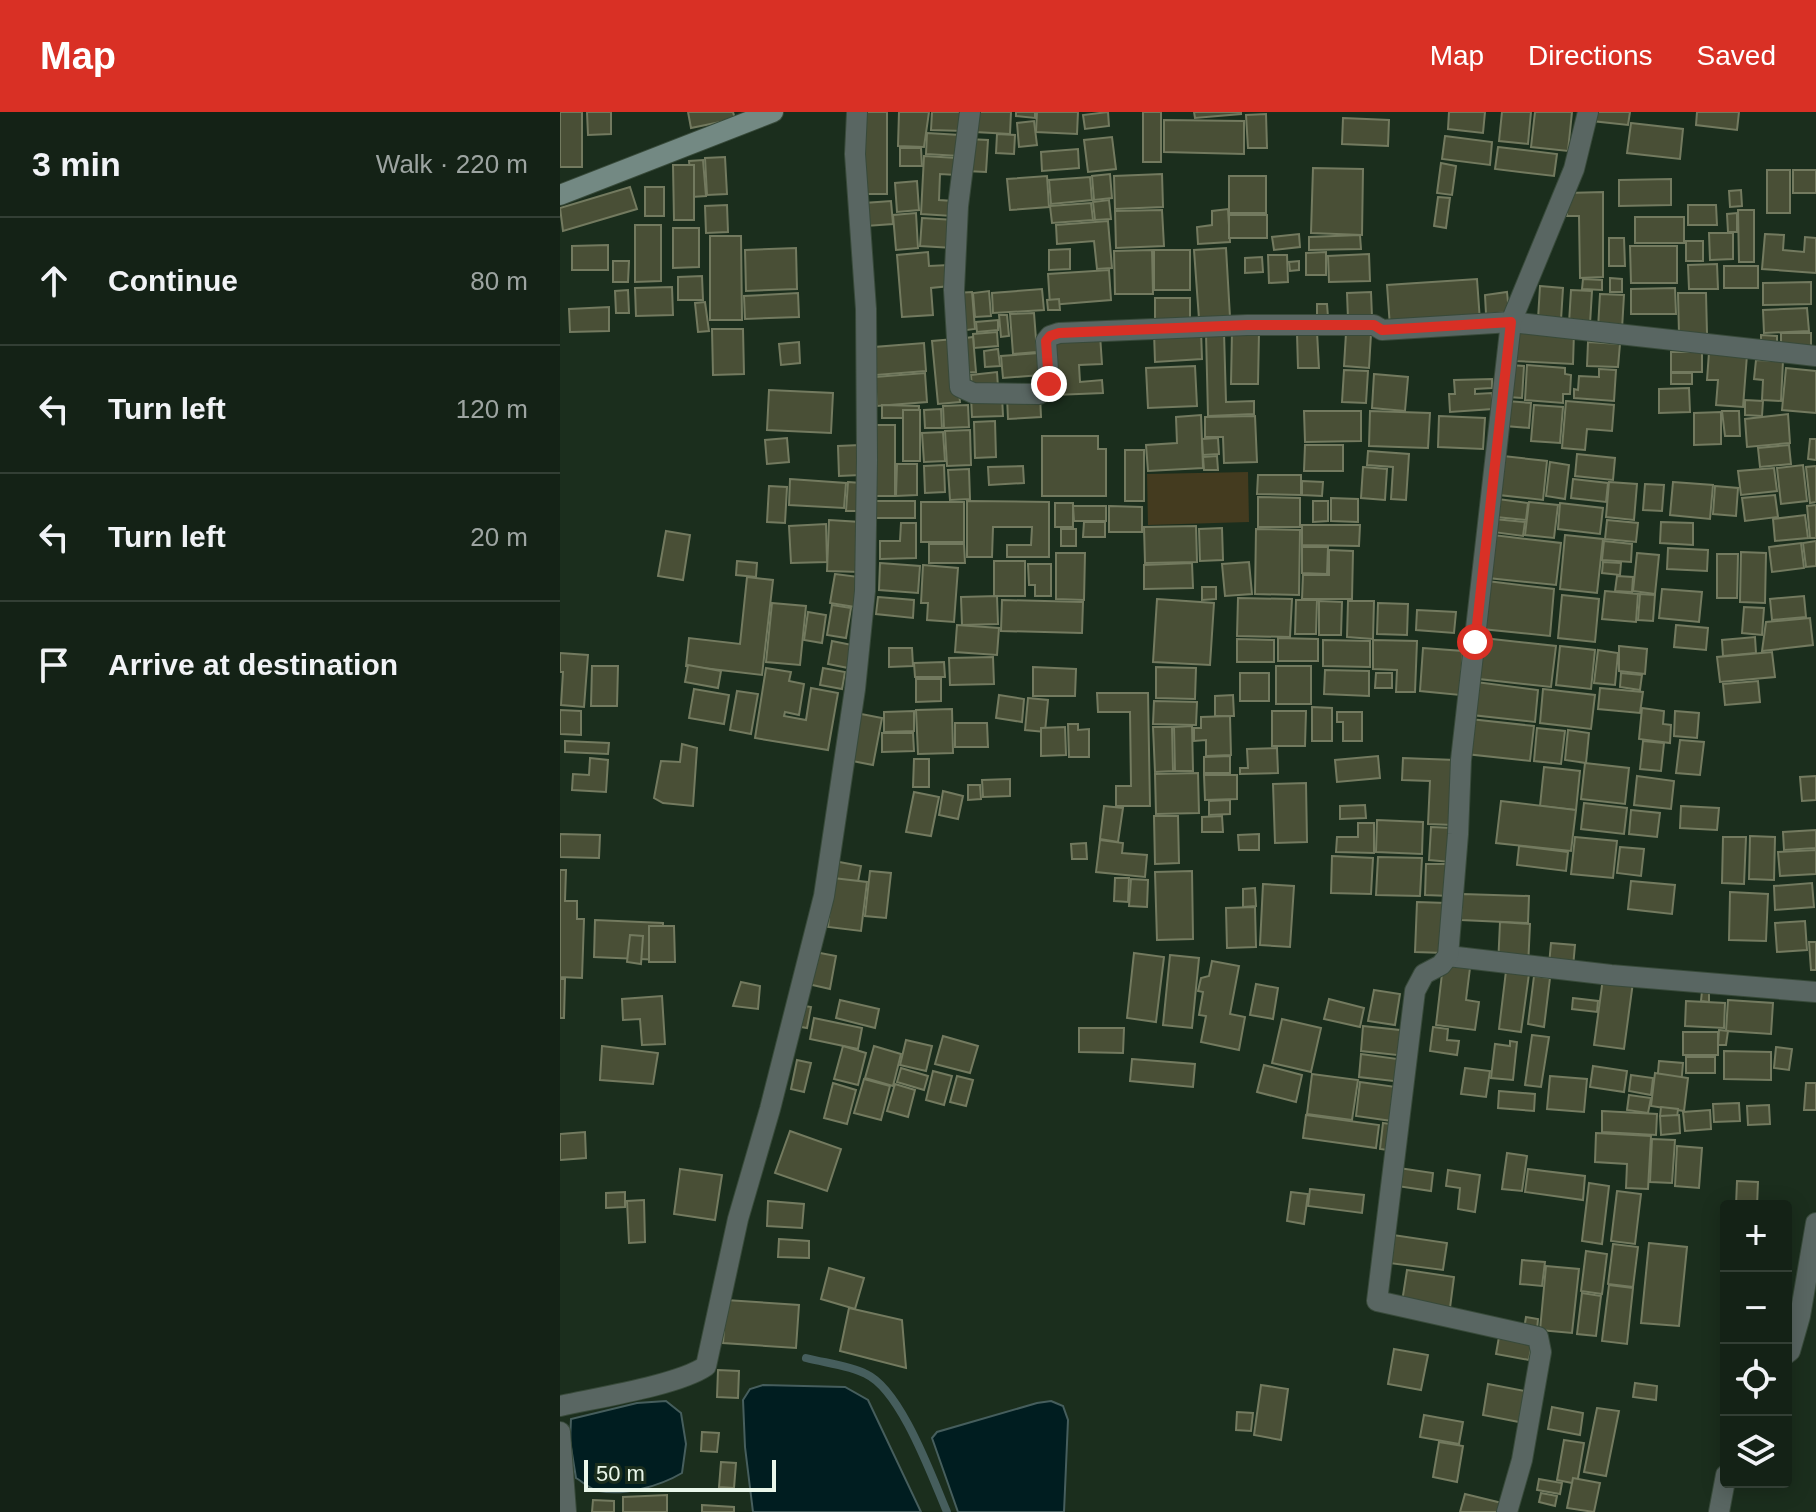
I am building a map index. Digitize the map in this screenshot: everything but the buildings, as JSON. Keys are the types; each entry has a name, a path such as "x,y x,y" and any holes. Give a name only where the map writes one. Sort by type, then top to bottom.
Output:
{"main road":[{"path":"560,195 773,112"}],"street":[{"path":"560,1406 668,1380 697,1372 706,1366 714,1342 738,1219 770,1109 824,896 855,689 865,591 866,309 855,154 857,112"},
{"path":"970,112 958,206 954,290 960,387 973,393 1039,394 1049,384 1046,341 1059,333 1247,325 1374,325 1382,330 1511,322 1816,356"},
{"path":"1507,1512 1522,1460 1541,1352 1538,1337 1377,1301 1415,991 1424,974 1441,965 1448,956 1461,760 1511,322 1574,169 1588,112"},
{"path":"1448,956 1611,975 1816,992"},
{"path":"1792,1344 1816,1223"},
{"path":"560,1432 566,1512"},
{"path":"1719,1512 1724,1488"}],"shaded area":[{"path":"1248,472 1249,522 1148,525 1147,474"}],"water":[{"path":"763,1385 845,1387 868,1400 921,1512 753,1512 743,1400 750,1389"},
{"path":"666,1401 681,1413 686,1444 682,1473 653,1486 620,1492 596,1490 576,1478 570,1441 571,1419 637,1403"},
{"path":"1051,1401 1063,1406 1068,1420 1064,1512 958,1512 932,1438 937,1432"}],"waterway":[{"path":"806,1358 852,1368 879,1383 903,1415 947,1512"}],"route":[{"path":"1049,384 1046,341 1059,333 1247,325 1374,325 1382,330 1511,322 1475,642"}]}
